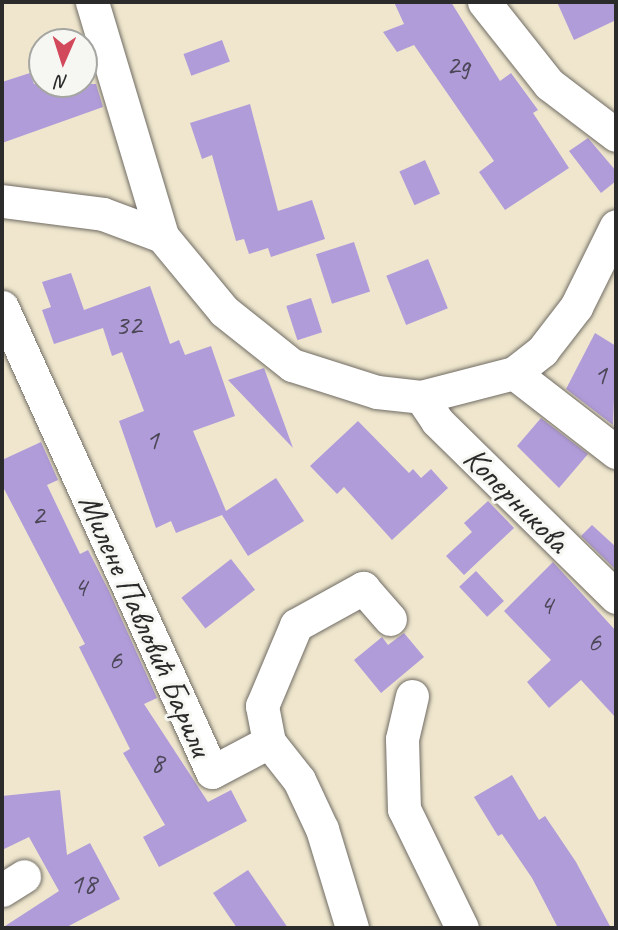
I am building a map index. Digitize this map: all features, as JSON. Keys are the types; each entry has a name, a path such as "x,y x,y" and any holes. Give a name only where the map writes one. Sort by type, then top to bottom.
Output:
{"street":[{"path":"92,2 162,236 224,311 292,365 377,392 421,397 514,373 562,328 616,226"},
{"path":"485,2 549,84 616,135"},
{"path":"2,201 103,214 162,236"},
{"name":"Милене Павловић Барили","path":"2,307 212,772 269,741 299,780 322,829 352,928"},
{"path":"514,373 616,452"},
{"name":"Коперникова","path":"421,397 437,421 616,597"},
{"path":"269,741 262,706 296,625 363,588 390,619"},
{"path":"412,696 402,739 404,809 462,928"}],"building":[{"path":"394,2 451,2 500,81 511,73 538,110 533,113 569,168 505,210 479,172 494,161 414,45 397,52 383,32 404,24"},
{"path":"557,2 616,2 616,20 574,40"},
{"path":"222,40 230,62 191,76 183,54"},
{"path":"28,74 28,98 98,98 98,91 103,107 2,143 2,82"},
{"path":"250,104 278,211 312,200 325,239 271,257 268,248 249,254 244,239 236,241 212,155 202,159 190,123"},
{"path":"588,138 616,171 616,181 601,193 569,151"},
{"path":"425,160 440,194 414,205 399,171"},
{"path":"354,242 370,291 332,304 316,254"},
{"path":"428,259 448,308 406,325 386,276"},
{"path":"71,273 84,310 150,286 170,344 179,340 185,355 211,346 235,416 193,431 226,511 276,478 304,521 248,556 222,515 176,533 171,521 156,528 119,421 144,411 122,352 112,356 103,328 54,344 42,310 51,307 42,282"},
{"path":"311,298 322,332 297,340 286,306"},
{"path":"595,333 616,346 613,425 566,389"},
{"path":"264,368 293,448 228,380"},
{"path":"541,418 588,454 559,488 517,446"},
{"path":"358,421 409,473 413,469 421,478 431,469 448,488 392,540 344,487 337,494 310,466"},
{"path":"41,442 58,480 47,485 80,554 88,550 157,698 144,704 208,802 231,790 247,821 159,867 143,837 165,825 123,753 130,749 79,647 85,644 2,485 2,460"},
{"path":"488,501 514,528 464,575 446,556 472,532 464,523"},
{"path":"592,525 616,547 616,570 581,536"},
{"path":"231,559 255,590 205,629 181,598"},
{"path":"553,562 616,631 616,718 581,680 549,708 527,682 551,660 504,611"},
{"path":"476,571 504,601 487,617 459,587"},
{"path":"404,633 424,657 381,693 354,660 382,637 388,645"},
{"path":"512,775 539,820 545,816 576,862 611,928 558,928 532,878 502,834 498,836 474,797"},
{"path":"60,790 67,855 90,843 120,899 65,928 2,928 59,891 29,837 2,850 2,796"},
{"path":"248,870 288,928 237,928 213,893"}]}
